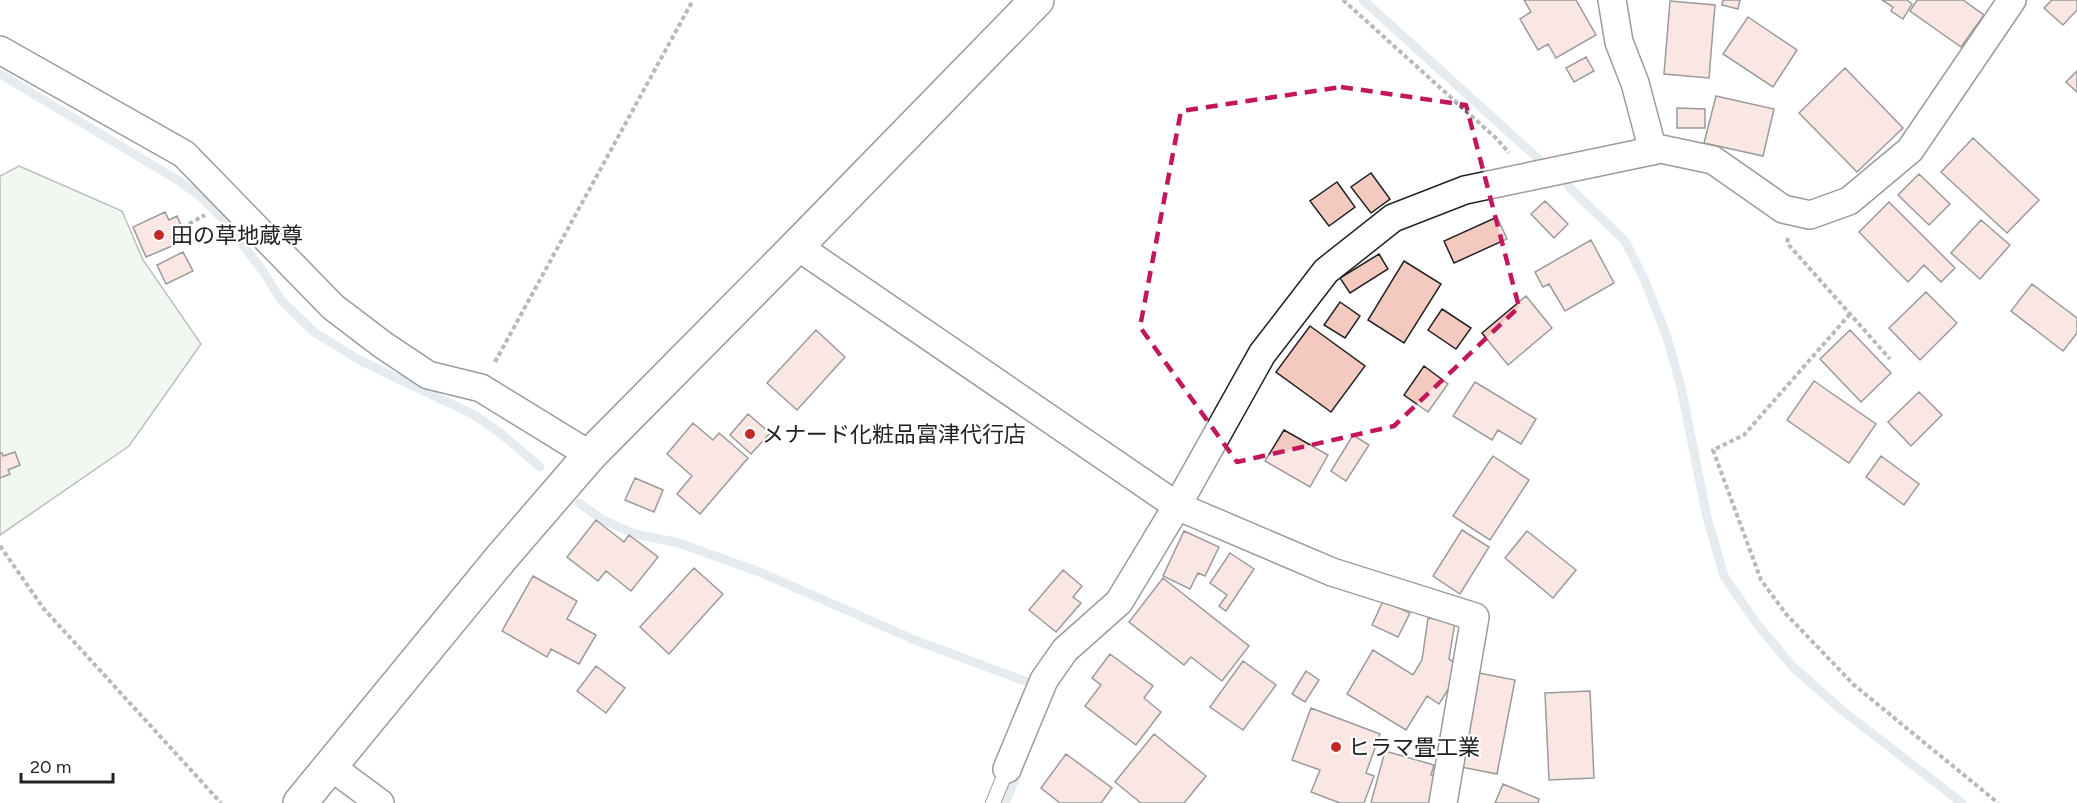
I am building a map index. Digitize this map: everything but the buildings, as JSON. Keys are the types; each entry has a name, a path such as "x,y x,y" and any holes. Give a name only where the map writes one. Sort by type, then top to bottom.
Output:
{"street":[{"path":"300,803 502,557 590,455 1037,0"},
{"path":"1612,0 1619,42 1635,83 1653,151"},
{"path":"1007,769 1044,680 1065,650 1119,602 1177,506 1262,354 1326,271 1393,218 1465,190 1661,149 1713,159 1783,209 1810,215 1849,201 1910,150 2012,0"},
{"path":"0,50 184,154 333,307 383,345 428,375 481,388 590,455"},
{"path":"797,246 1177,506 1332,572 1475,617 1443,803"},
{"path":"330,766 380,803"}],"lane":[{"path":"993,803 1007,769"}],"path":[{"path":"481,388 693,0"},
{"path":"1343,0 1497,139 1528,177"},
{"path":"1795,212 1787,243 1890,359"},
{"path":"189,224 204,216"},
{"path":"1850,314 1744,435 1713,450 1761,580 1786,614 1854,685 1998,803"},
{"path":"0,546 44,609 221,803"}],"highlighted area":[{"path":"1341,87 1466,105 1519,307 1394,426 1237,462 1140,327 1181,111"}],"green space":[{"path":"19,166 122,211 143,260 201,344 129,446 0,535 0,176"}],"waterway":[{"path":"1363,0 1543,163"},
{"path":"0,74 199,195 221,217 263,271 281,300 314,332 361,361 474,415 499,432 540,467"},
{"path":"1568,186 1625,241 1645,281 1666,334 1681,387 1707,517 1724,576 1757,624 1793,667 1843,711 1962,803"},
{"path":"579,503 603,520 635,534 679,543 762,573 915,640 1038,686"},
{"path":"1005,803 1019,770"}],"place":[{"name":"田の草地蔵尊","path":"159,235"},
{"name":"メナード化粧品富津代行店","path":"750,434"},
{"name":"ヒラマ畳工業","path":"1336,747"}]}
